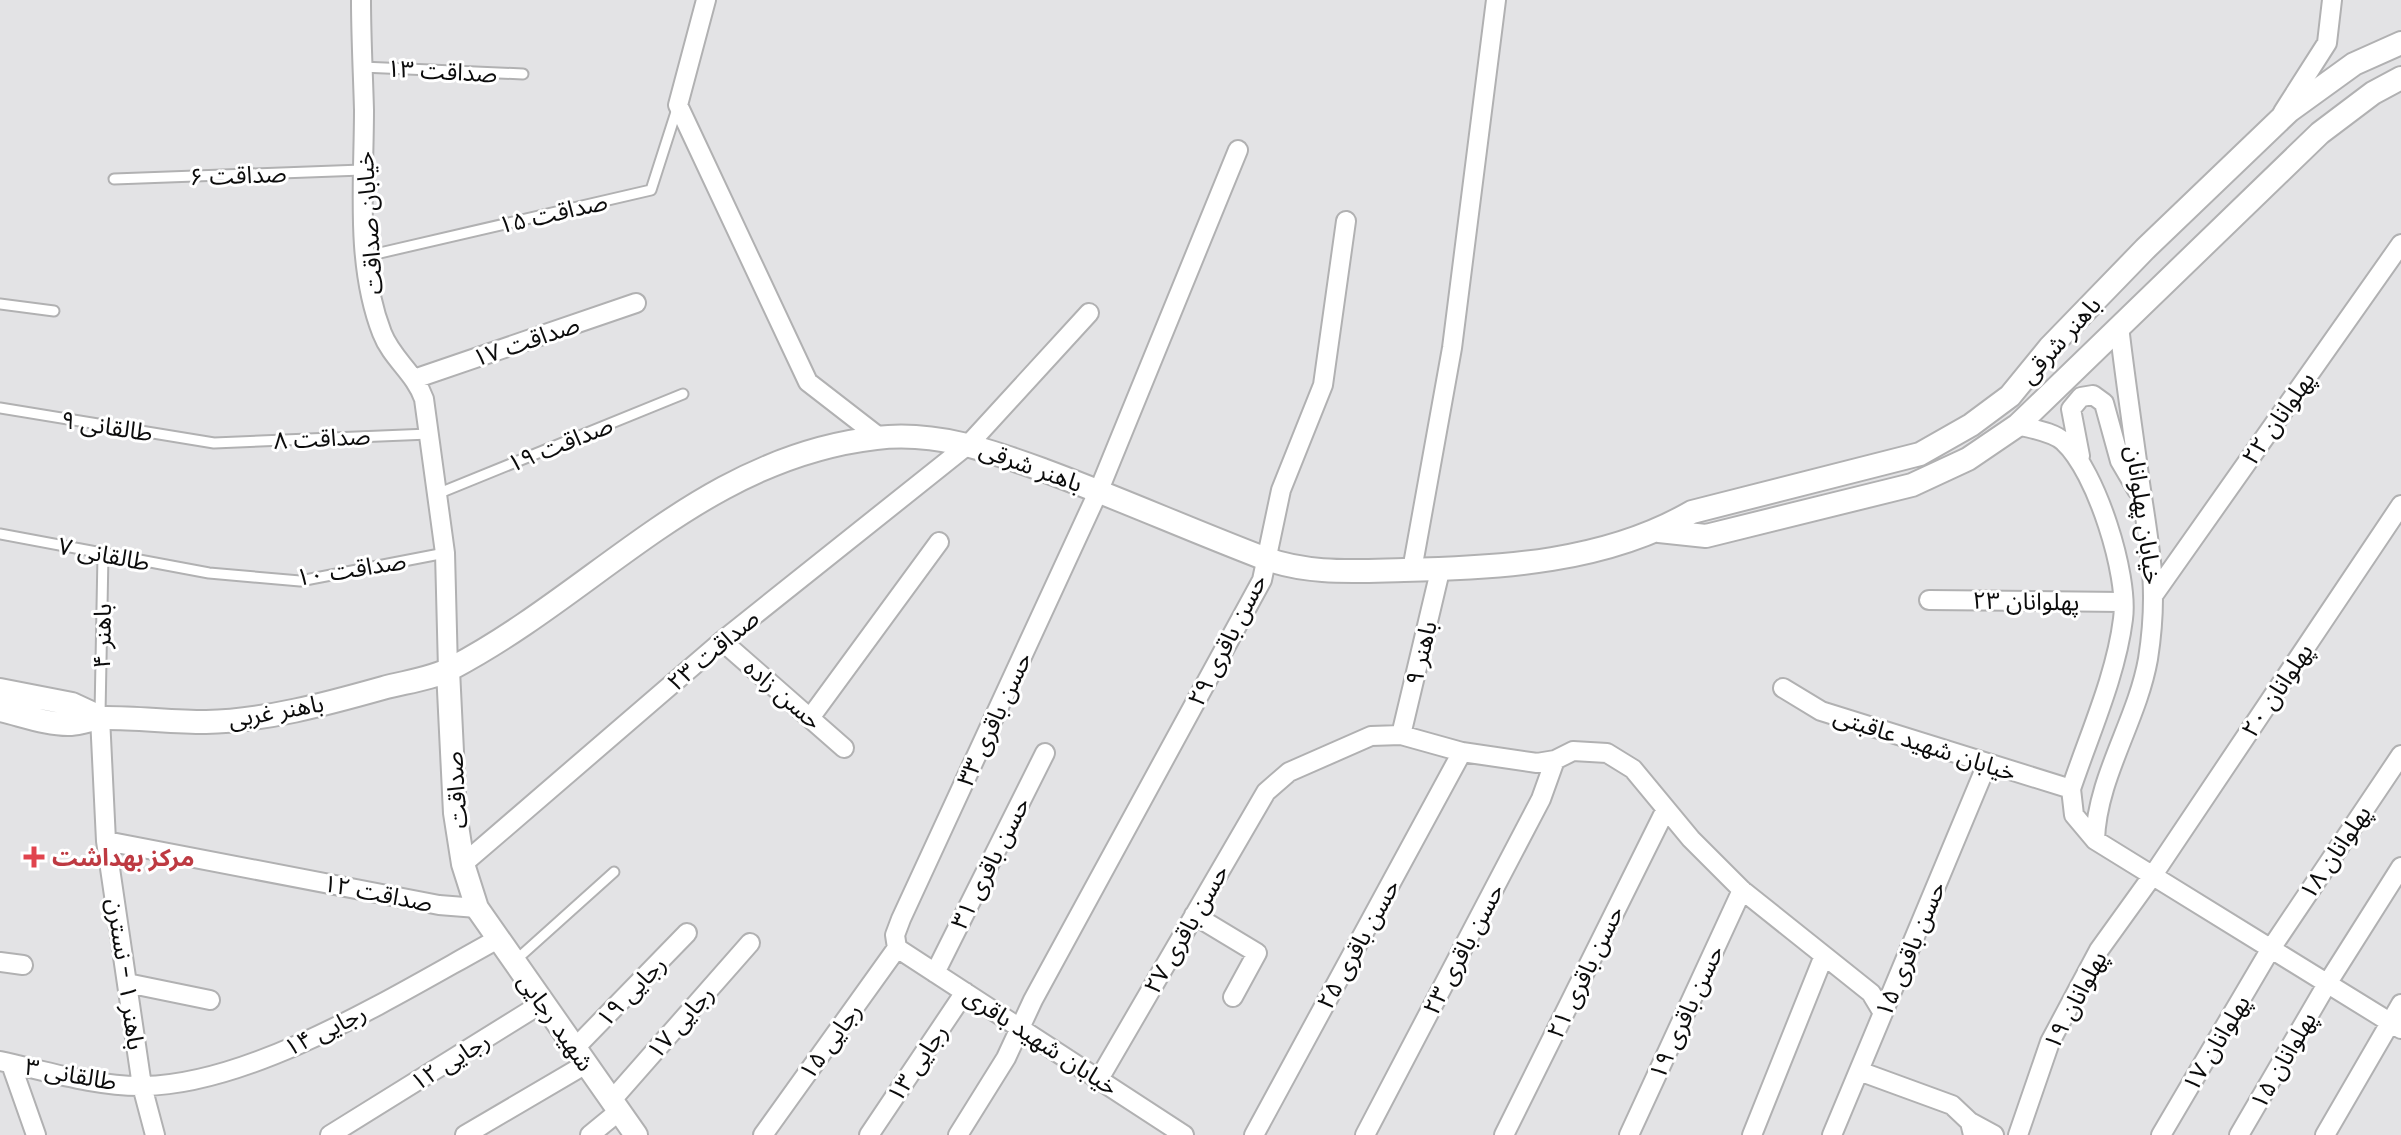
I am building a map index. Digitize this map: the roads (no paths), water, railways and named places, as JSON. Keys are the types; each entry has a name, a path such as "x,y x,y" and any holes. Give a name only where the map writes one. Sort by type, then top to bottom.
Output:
{"street":[{"name":"خیابان صداقت","path":"361,0 362,170 371,292 382,333 393,354 417,378"},
{"path":"706,0 678,105 808,382 879,437"},
{"path":"1412,570 1452,348 1496,0"},
{"path":"2275,124 2327,43 2332,0"},
{"name":"باهنر شرقی","path":"448,670 531,618 701,498 764,466 810,451 879,437 925,437 969,444 1099,490 1266,559 1331,572 1440,571 1531,564 1659,531 1692,512 1920,454 1971,425 2010,396 2050,347 2135,259 2275,124 2354,64 2401,43"},
{"name":"باهنر شرقی","path":"1659,531 1706,536 1912,485 1968,459 2018,425 2320,133 2373,93 2401,78"},
{"name":"حسن باقری ۳۳","path":"897,948 895,935 901,919 1099,490 1238,150"},
{"name":"حسن باقری ۲۹","path":"958,1135 1006,1058 1262,580 1281,490 1323,385 1346,221"},
{"name":"پهلوانان ۲۲","path":"2155,593 2401,244"},
{"name":"صداقت ۱۷","path":"417,378 636,303"},
{"name":"صداقت ۲۳","path":"463,864 722,641 969,444 1089,313"},
{"name":"خیابان پهلوانان","path":"2095,840 2099,802 2120,751 2147,662 2155,593 2152,548 2119,326"},
{"path":"417,378 429,434 445,553 448,670"},
{"path":"2081,460 2071,409 2081,397 2093,395 2104,403 2120,461 2143,499"},
{"name":"خیابان پهلوانان","path":"2018,425 2061,438 2081,460 2100,498 2116,560 2124,616 2110,671 2071,789"},
{"name":"پهلوانان ۲۰","path":"2153,875 2401,505"},
{"path":"810,718 939,542"},
{"name":"باهنر ۹","path":"1401,735 1440,571"},
{"name":"پهلوانان ۲۳","path":"1929,600 2122,602"},
{"name":"حسن زاده","path":"722,641 844,748"},
{"name":"باهنر غربی","path":"0,710 69,724 100,717 210,722 266,715 352,697 448,670"},
{"name":"صداقت","path":"448,670 455,813 463,864 477,908"},
{"name":"خیابان شهید عاقبتی","path":"1783,688 1821,711 2071,789"},
{"name":"باهنر غربی","path":"0,690 72,704 100,717"},
{"name":"باهنر ۱ - نسترن","path":"100,717 106,841 142,1086 155,1135"},
{"path":"1401,735 1462,752 1537,763 1555,760 1573,751 1607,753 1633,769 1742,890 1823,958 1871,993 1883,1013"},
{"name":"حسن باقری ۲۷","path":"1099,1079 1266,792 1276,781 1355,740 1401,735"},
{"name":"حسن باقری ۲۵","path":"1254,1135 1462,752"},
{"name":"حسن باقری ۳۱","path":"935,973 1045,753"},
{"name":"پهلوانان ۱۸","path":"2270,950 2401,755"},
{"name":"حسن باقری ۲۳","path":"1365,1135 1541,799 1555,760"},
{"name":"حسن باقری ۱۵","path":"1832,1135 1987,764"},
{"path":"2071,789 2074,815 2095,840 2395,1026"},
{"name":"حسن باقری ۲۱","path":"1504,1135 1666,809"},
{"name":"صداقت ۱۲","path":"106,841 439,905 477,908"},
{"name":"پهلوانان ۱۵","path":"2239,1135 2327,984 2401,867"},
{"name":"پهلوانان ۱۹","path":"2018,1135 2050,1042 2099,950 2153,875"},
{"name":"حسن باقری ۱۹","path":"1629,1135 1742,890"},
{"name":"شهید رجایی","path":"477,908 496,940 544,1002 636,1135"},
{"path":"1194,915 1257,953 1233,997"},
{"name":"رجایی ۱۹","path":"465,1135 581,1056 687,933"},
{"name":"رجایی ۱۴","path":"142,1086 178,1083 269,1057 345,1022 496,940"},
{"name":"رجایی ۱۷","path":"590,1135 750,943"},
{"name":"خیابان شهید باقری","path":"897,948 1180,1134"},
{"name":"رجایی ۱۵","path":"763,1135 897,948"},
{"name":"پهلوانان ۱۷","path":"2161,1135 2270,950"},
{"path":"1752,1135 1823,958"},
{"path":"0,962 23,965"},
{"path":"127,983 210,1000"},
{"name":"رجایی ۱۳","path":"869,1135 965,992"},
{"name":"رجایی ۱۲","path":"330,1135 544,1002"},
{"path":"2325,1135 2395,1026 2401,1004"},
{"path":"6,1062 36,1135"},
{"name":"طالقانی ۳","path":"6,1062 142,1086"},
{"path":"1859,1071 1952,1105 1972,1128 1994,1135"}],"lane":[{"name":"صداقت ۱۳","path":"362,67 523,74"},
{"name":"صداقت ۱۵","path":"367,256 651,190 678,105"},
{"name":"صداقت ۶","path":"114,179 362,170"},
{"path":"0,304 54,311"},
{"name":"صداقت ۱۹","path":"437,494 683,394"},
{"name":"طالقانی ۹","path":"0,408 214,443"},
{"name":"صداقت ۸","path":"214,443 429,434"},
{"name":"طالقانی ۷","path":"0,534 209,573"},
{"name":"صداقت ۱۰","path":"209,573 300,581 445,553"},
{"name":"باهنر ۴","path":"100,717 103,554"},
{"path":"514,962 614,872"}],"place":[{"name":"مرکز بهداشت","path":"34,857"}]}
